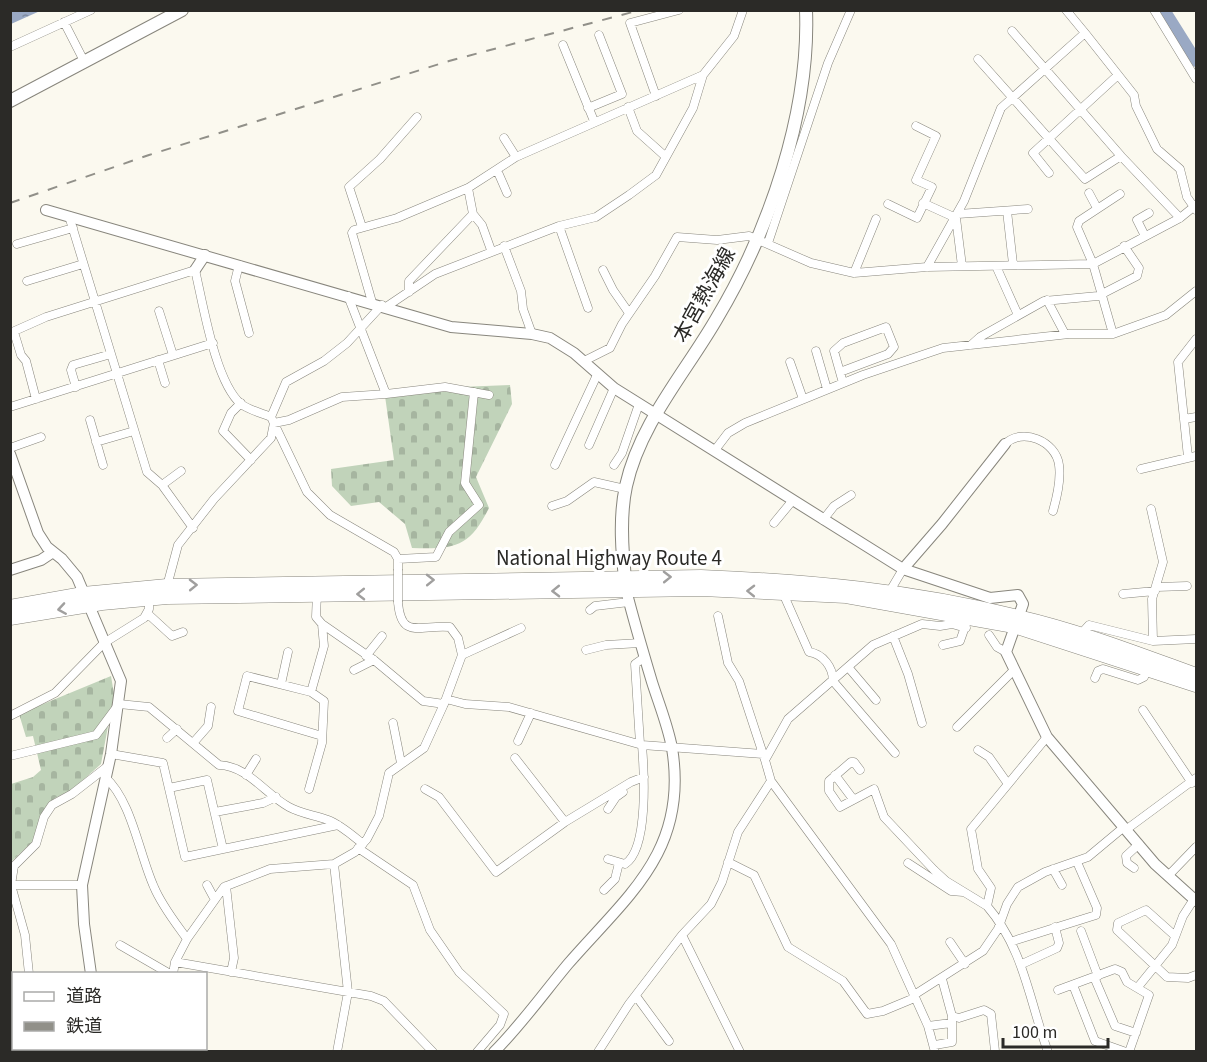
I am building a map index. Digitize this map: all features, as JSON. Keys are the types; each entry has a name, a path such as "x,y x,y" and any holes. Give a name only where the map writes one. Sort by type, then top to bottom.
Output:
{"highway":[{"name":"National Highway Route 4","path":"627,590 779,580 890,591 1080,635 1197,675"},
{"name":"National Highway Route 4","path":"10,607 85,599 167,585 782,591 857,598 967,622 1016,621 1197,685"},
{"name":"National Highway Route 4","path":"10,618 85,599 149,598 317,588"}],"main road":[{"path":"10,100 85,63 182,10"},
{"name":"本宮熱海線","path":"627,590 622,519 625,489 635,458 656,414 718,318 763,241 789,141 801,77 806,14"}],"street":[{"path":"10,47 90,10"},
{"path":"656,96 630,23 680,10"},
{"path":"167,585 176,550 214,499 271,438 272,420 286,382 324,361 361,330 380,305 409,292 435,274 491,250 604,213 656,175 693,108 703,75 734,36 743,10"},
{"path":"763,241 828,63 851,10"},
{"path":"584,362 607,352 677,237 717,240 749,236 811,263 854,273 927,267 1093,264 1196,208 1187,197 1180,169 1157,149 1136,106 1134,95 1065,10"},
{"path":"1154,10 1197,79"},
{"path":"64,22 85,63"},
{"path":"1012,31 1121,156 1180,218"},
{"path":"927,267 957,216 1001,108 1085,33"},
{"path":"588,108 622,94 599,35"},
{"path":"563,45 594,121"},
{"path":"978,59 1085,179 1121,156"},
{"path":"380,305 352,233 362,226 397,218 468,188 516,158 594,121 703,75"},
{"path":"1049,173 1033,153 1118,75"},
{"path":"628,107 637,130 666,157"},
{"path":"362,226 349,187 380,159 417,117"},
{"path":"888,204 917,218 932,187 916,180 936,136 916,126"},
{"path":"504,138 516,158"},
{"path":"496,170 507,193"},
{"path":"468,188 473,214 482,225 491,250"},
{"path":"1089,193 1097,208"},
{"path":"1113,334 1093,264 1077,227 1079,221 1120,194"},
{"path":"923,203 957,216 1028,209"},
{"path":"46,210 451,327 532,334 556,341 614,388 903,569 990,598 1018,595 1023,604 1016,621 998,650"},
{"path":"1007,211 1013,264"},
{"path":"1145,236 1137,220 1149,213"},
{"path":"409,292 409,281 473,214"},
{"path":"69,216 147,472 162,485 193,528"},
{"path":"957,216 962,266"},
{"path":"854,273 876,219"},
{"path":"559,226 588,308"},
{"path":"17,244 73,228"},
{"path":"504,246 521,291 532,334"},
{"path":"971,345 980,337 1047,300 1101,295 1137,276 1139,268 1124,246"},
{"path":"36,399 26,362 12,332 46,316 195,270 205,255"},
{"path":"27,281 83,264"},
{"path":"239,265 235,280 249,333"},
{"path":"996,266 1018,315"},
{"path":"195,270 213,343 227,382 241,404 272,420 289,420 348,395 386,394 429,387 489,394"},
{"path":"603,270 629,313"},
{"path":"715,450 728,433 745,423 843,383 921,355 943,348 1065,334 1113,334 1166,315 1196,292"},
{"path":"348,296 386,394"},
{"path":"1047,300 1065,334"},
{"path":"159,311 173,355"},
{"path":"840,372 888,354 894,347 886,327 843,343 834,351 843,383"},
{"path":"1141,468 1192,457 1184,419 1178,362 1197,339"},
{"path":"10,407 213,343"},
{"path":"816,351 828,389"},
{"path":"76,387 72,366 111,354"},
{"path":"158,360 165,383"},
{"path":"790,362 803,399"},
{"path":"555,465 597,375"},
{"path":"589,445 614,388"},
{"path":"398,559 436,557 449,532 479,505 465,483 474,392"},
{"path":"241,404 231,413 223,431 251,460"},
{"path":"614,465 622,453 639,404"},
{"path":"1184,419 1197,417"},
{"path":"90,420 103,465"},
{"path":"172,972 174,962 187,939 214,898 226,886 270,869 334,864 360,846 379,816 386,778 401,763 429,742 462,655 460,642 452,629 406,626 400,620 398,559 394,552 330,515 307,492 272,420"},
{"path":"96,442 134,431"},
{"path":"890,591 903,569 1013,437 1032,436 1054,454 1059,463 1053,511"},
{"path":"10,448 41,438"},
{"path":"10,454 34,524 43,542 73,571 121,681 111,754 82,885 84,924 92,972"},
{"path":"162,485 181,471"},
{"path":"552,506 567,501 594,482 625,489"},
{"path":"823,520 834,506 851,495"},
{"path":"774,523 793,500"},
{"path":"1151,509 1163,562 1151,616 1153,641"},
{"path":"10,570 37,562 53,552"},
{"path":"1124,594 1187,586"},
{"path":"317,588 316,617 322,624 374,660 423,701 509,707 641,744 764,757"},
{"path":"494,1052 568,964 631,897 646,876 658,853 671,809 674,774 671,747 627,590 590,610"},
{"path":"782,591 810,652 823,658 830,668 833,681 895,753"},
{"path":"10,716 55,693 104,643 148,614 149,598"},
{"path":"148,614 172,636 183,632"},
{"path":"718,616 724,630 728,663 739,681 771,781 882,929 928,1026 935,1048 952,1042 952,1020 942,979"},
{"path":"764,757 788,719 873,645 922,624 940,626 967,622 960,641 943,645"},
{"path":"311,693 324,646 322,624"},
{"path":"1080,635 1089,625 1153,641 1197,639"},
{"path":"462,655 521,628"},
{"path":"989,635 1014,670 1047,737 1168,876 1196,900 1183,916 1172,945 1138,987"},
{"path":"366,656 382,636"},
{"path":"892,636 908,674 922,723"},
{"path":"586,650 606,645 640,643"},
{"path":"281,684 288,652"},
{"path":"608,859 628,863 635,850 643,817 644,777 635,664 645,657"},
{"path":"354,670 374,660"},
{"path":"848,667 876,699"},
{"path":"1095,678 1098,671 1103,669 1138,680 1144,676 1147,669"},
{"path":"957,728 1014,670"},
{"path":"309,789 322,736 324,700 311,693 247,676 238,711 322,736"},
{"path":"119,704 149,707 219,765 229,765 305,815 338,825 360,846 413,885 433,934 465,979 504,1014 500,1025 477,1052"},
{"path":"10,756 96,735 119,704"},
{"path":"194,742 208,726 212,707"},
{"path":"728,862 754,876 788,947 843,981 867,1014 890,1009 912,999 914,995 965,964 989,945 1002,923 1007,904 1017,888 1053,869 1077,862 1099,850 1125,828 1194,781 1143,710"},
{"path":"518,741 531,713"},
{"path":"393,723 401,763"},
{"path":"167,738 177,729"},
{"path":"987,906 991,888 978,870 971,829 1047,737"},
{"path":"978,750 989,757 1008,784"},
{"path":"111,754 163,763 185,857 338,825"},
{"path":"515,758 565,822"},
{"path":"246,775 256,759"},
{"path":"861,770 854,762 851,762 835,775 828,786 840,807 874,789 884,817 940,876 987,906 1002,923 1023,964 1048,1052"},
{"path":"30,972 25,935 11,885 14,866 36,844 44,817 52,805 72,794 108,766"},
{"path":"835,775 853,799"},
{"path":"105,777 123,800 162,904 187,939"},
{"path":"425,789 439,797 496,872 565,822 631,782 644,777"},
{"path":"169,788 207,780 223,849"},
{"path":"598,1052 682,935 711,904 738,832 771,781"},
{"path":"608,809 616,797 630,787 631,782"},
{"path":"215,812 263,803 276,797"},
{"path":"1134,868 1127,863 1126,856 1139,844"},
{"path":"1168,876 1197,847"},
{"path":"1013,941 1092,917 1098,913 1077,862"},
{"path":"604,891 615,879 619,863"},
{"path":"908,863 951,891 965,892"},
{"path":"334,864 348,992 337,1052"},
{"path":"1053,869 1062,885"},
{"path":"11,885 82,885"},
{"path":"207,885 214,898"},
{"path":"226,886 234,958 231,972"},
{"path":"1174,935 1146,910 1118,923 1117,930 1167,977 1188,978 1197,975"},
{"path":"1023,964 1057,948 1059,943 1055,927"},
{"path":"1081,931 1115,1026 1136,1033"},
{"path":"682,935 740,1052"},
{"path":"950,942 965,964"},
{"path":"120,945 167,972"},
{"path":"174,962 348,992 384,1001 433,1052"},
{"path":"1058,990 1115,969 1122,972 1127,982 1149,994 1128,1052 1095,1041 1073,985"},
{"path":"636,996 669,1041"},
{"path":"928,1026 989,1011 992,1018 995,1051"}],"green space":[{"path":"510,385 512,404 476,477 489,508 475,531 459,543 439,548 412,548 405,524 379,502 351,506 332,486 331,469 394,460 385,396 434,388"},
{"path":"111,676 114,694 101,764 72,790 55,798 44,810 34,840 11,862 11,784 33,777 41,770 33,736 26,737 19,714"}],"water":[{"path":"11,10 40,10 40,11 11,24"}],"waterway":[{"path":"1164,10 1196,61"}],"railway":[{"path":"10,203 149,155 449,61 640,10"}]}
